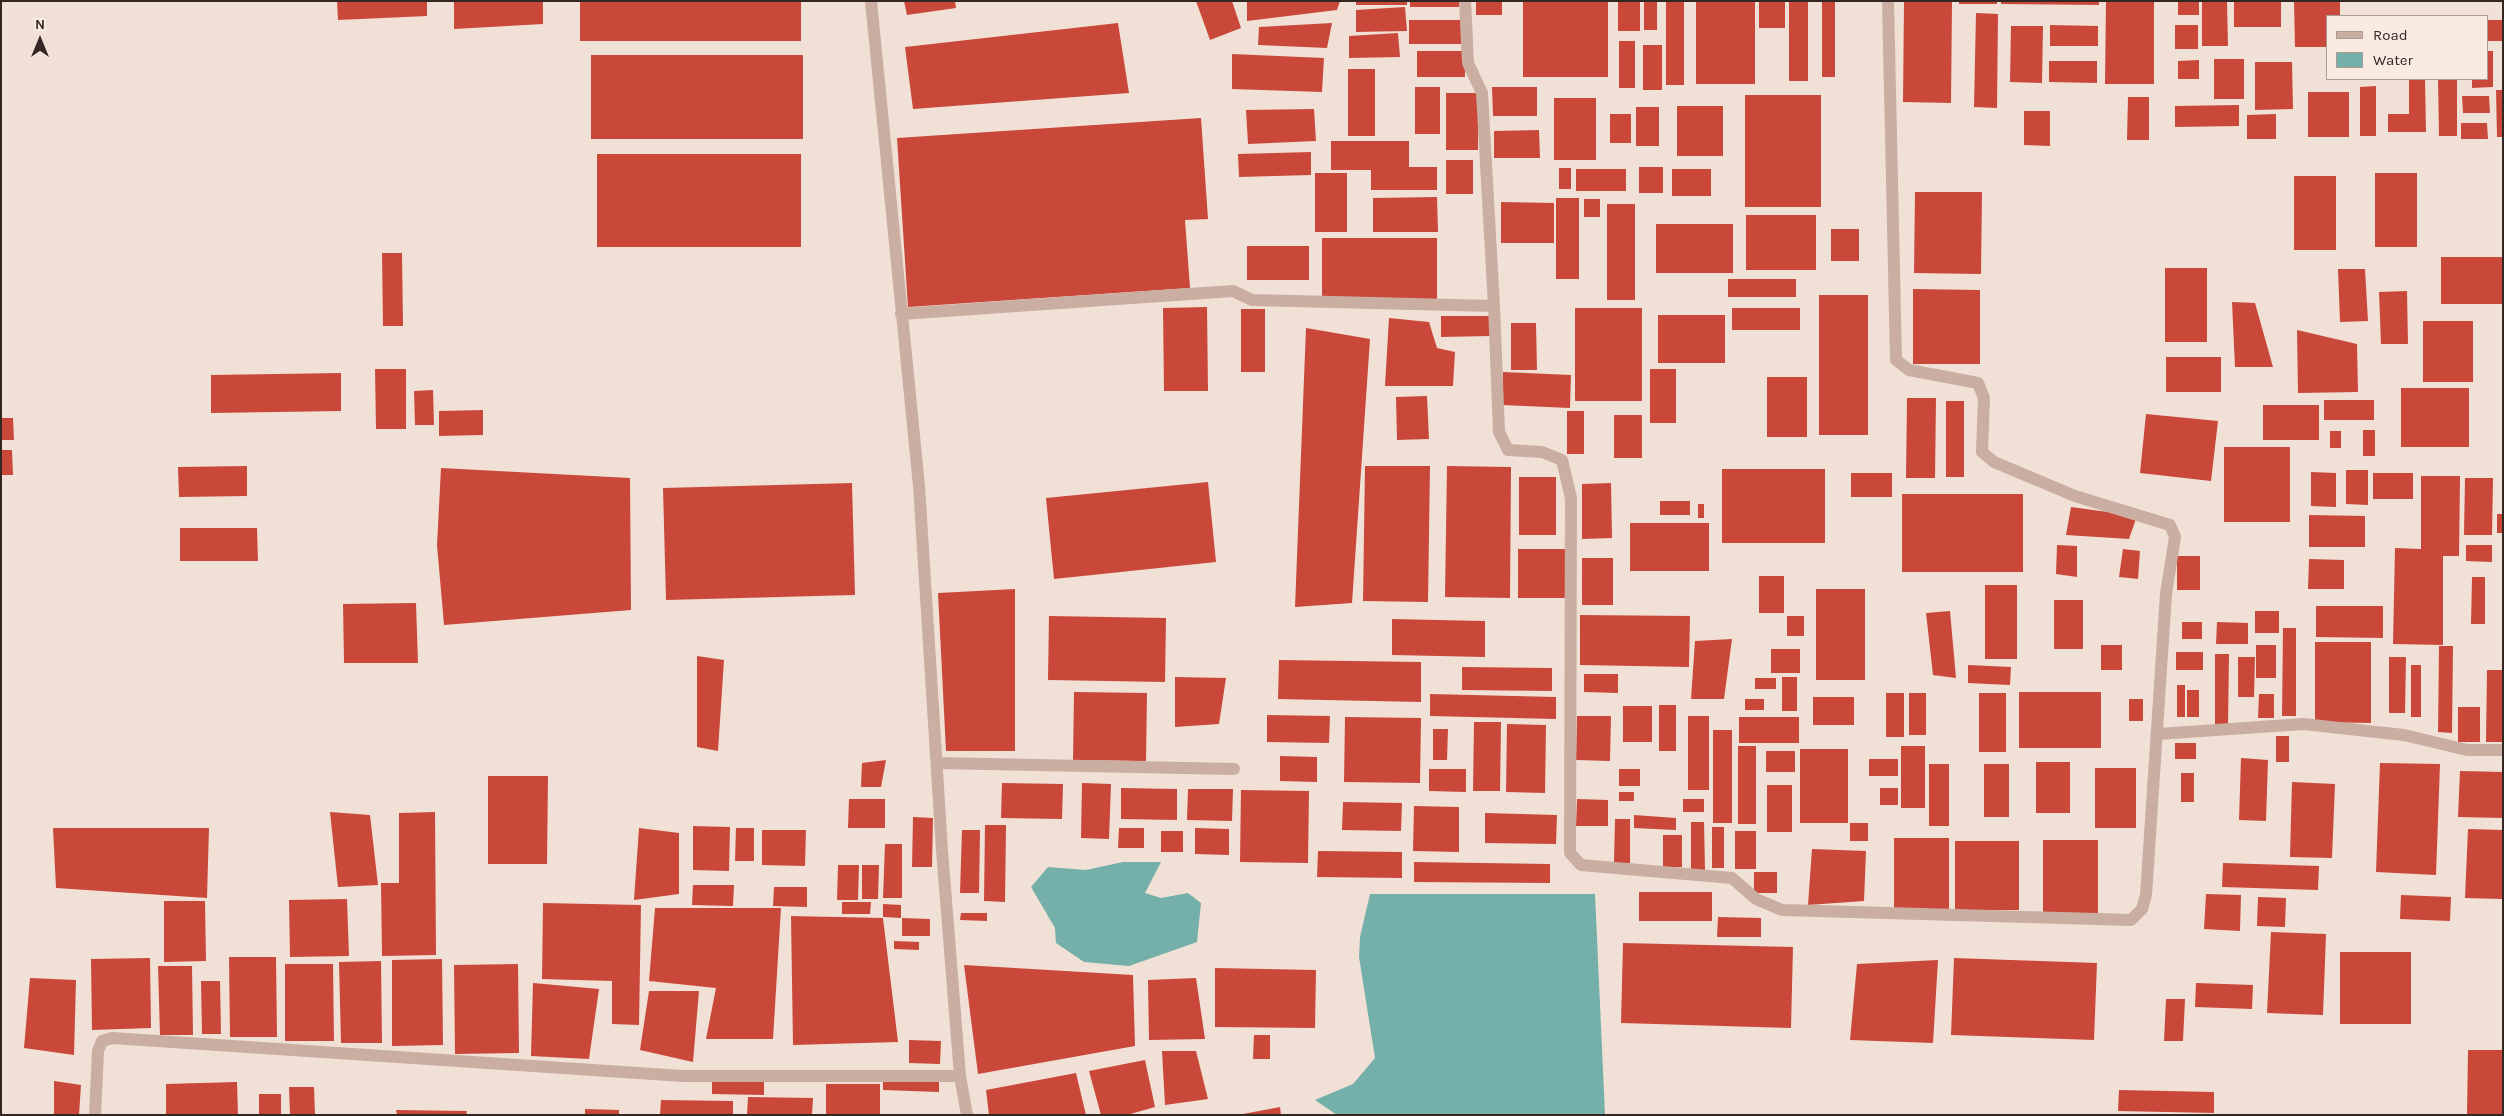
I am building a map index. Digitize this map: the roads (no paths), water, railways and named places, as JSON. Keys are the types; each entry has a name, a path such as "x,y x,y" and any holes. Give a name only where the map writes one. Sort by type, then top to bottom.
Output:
{"street":[{"path":"872,1 919,486 936,763 960,1076 967,1115"},
{"path":"1465,1 1468,63 1482,93 1499,432 1508,450 1542,452 1562,460 1571,498 1570,853 1581,865 1732,878 1756,899 1782,910 2131,920 2142,910 2146,895 2166,594 2175,537 2170,525 2075,496 1994,462 1982,452 1984,398 1978,383 1909,370 1896,360 1888,1"},
{"path":"901,314 1233,291 1252,300 1494,306"},
{"path":"2158,734 2303,724 2404,735 2467,750 2503,750"},
{"path":"936,763 1234,770"},
{"path":"94,1115 98,1051 102,1042 112,1038 683,1076 960,1076"}],"water":[{"path":"1123,862 1161,862 1145,893 1161,898 1188,893 1201,903 1197,942 1129,966 1084,962 1056,943 1055,928 1031,887 1048,867 1086,870"},
{"path":"1370,894 1595,894 1605,1115 1337,1115 1315,1100 1353,1084 1375,1058 1359,957 1360,937"}]}
